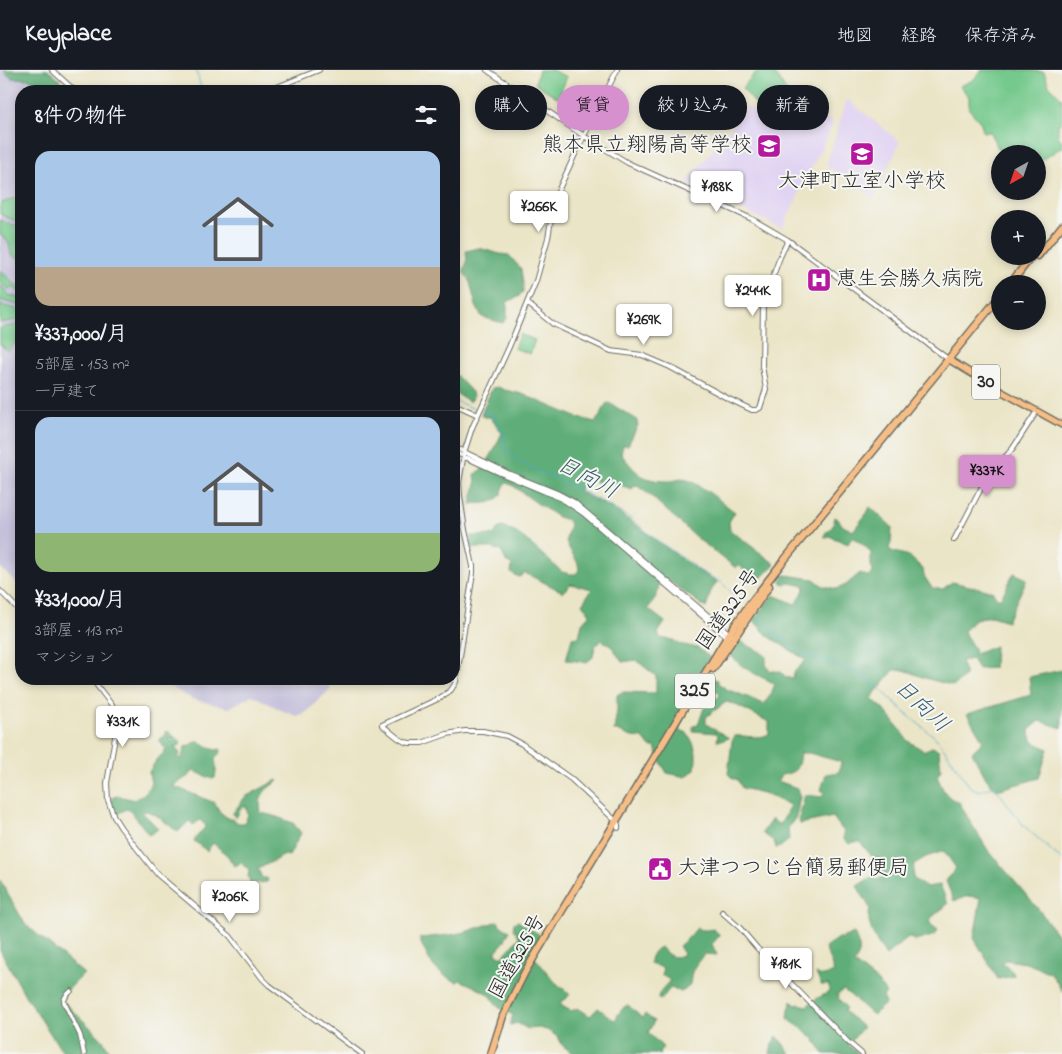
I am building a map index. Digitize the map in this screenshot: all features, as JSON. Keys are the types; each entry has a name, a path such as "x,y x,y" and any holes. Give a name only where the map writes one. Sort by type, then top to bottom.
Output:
{"highway":[{"path":"1046,240 1062,220"},
{"path":"1046,245 1062,226"},
{"path":"1017,275 1025,265"},
{"path":"1022,275 1030,265"},
{"name":"国道325号","path":"493,1054 503,1016 520,982 749,605 991,307"},
{"name":"国道325号","path":"949,360 991,312"}],"main road":[{"name":"30","path":"949,360 1062,425"}],"street":[{"path":"52,70 68,85"},
{"path":"282,85 318,70"},
{"path":"487,70 584,136 636,167 726,207 788,240 949,360"},
{"path":"460,477 472,428 541,267 556,197 617,70"},
{"path":"527,303 553,324 563,329 611,351 642,355 727,398 752,410 756,410 760,408 766,390 762,366 763,303 788,240"},
{"path":"460,406 479,413"},
{"path":"954,540 986,479 1012,448 1037,411"},
{"path":"460,452 500,474 568,502 730,637"},
{"path":"460,454 464,455"},
{"path":"460,496 473,566 460,656"},
{"path":"0,591 15,606"},
{"path":"97,685 117,712 118,726 107,783 110,808 121,828 158,876 230,936 269,985 362,1054"},
{"path":"454,685 451,690 440,698 382,725 398,738 410,744 422,743 447,734 465,731 483,731 507,736 522,744 571,779 617,825"},
{"path":"722,912 740,928 848,1042 862,1054"},
{"path":"71,991 64,998 64,1002 80,1035 84,1054"}],"shaded area":[{"path":"0,70 41,70 57,85 15,85 15,581 0,567"},
{"name":"大津町立室小学校","path":"847,99 900,142 874,199 851,180 826,166"},
{"name":"熊本県立翔陽高等学校","path":"748,107 757,114 757,130 829,130 829,120 834,122 782,229 686,182 729,130 747,130"},
{"path":"168,685 328,685 331,688 307,712 297,716 252,695 229,708 192,699"}],"green space":[{"path":"3,70 49,70 65,85 36,85 30,79 11,78"},
{"path":"539,70 551,70 567,77 564,85 557,85 557,97 547,91 547,85 535,83"},
{"path":"758,70 773,70 783,85 757,85 757,106 747,94 747,85 745,85"},
{"path":"982,70 1044,72 1049,85 1062,99 1062,123 1058,124 1058,136 1062,141 1062,147 1046,157 1046,145 996,145 989,131 983,132 981,123 969,109 969,97 960,86 973,80"},
{"path":"15,198 15,220 0,214 0,204"},
{"path":"0,220 15,225 15,257 12,254 7,240 0,235"},
{"path":"479,248 509,255 521,269 523,292 518,297 507,302 507,318 503,323 482,317 476,306 469,279 463,272 467,262 466,251"},
{"path":"0,270 15,284 15,289 5,287 0,282"},
{"path":"0,285 8,295 15,297 15,304 0,300"},
{"path":"0,305 15,309 15,320 0,323"},
{"path":"15,325 15,344 8,351 0,344 0,328"},
{"path":"520,334 535,340 530,354 514,348"},
{"path":"460,379 472,392 473,396 470,402 460,396"},
{"path":"498,387 522,394 576,417 595,422 606,404 609,403 636,419 638,425 628,445 623,445 621,454 631,466 640,475 645,477 659,481 683,479 703,488 735,512 729,522 730,530 775,564 756,583 739,565 736,568 698,539 651,496 636,485 632,489 608,481 596,482 587,480 579,489 581,493 613,509 691,566 717,582 711,591 706,608 668,580 659,584 657,595 648,609 665,622 658,633 660,638 698,648 711,658 685,702 679,731 686,732 692,741 696,754 695,769 686,777 667,773 655,747 650,747 643,738 632,737 614,730 617,695 622,692 656,693 656,676 636,660 622,662 613,648 602,640 595,646 593,657 587,662 566,660 572,638 579,637 582,623 590,614 582,604 592,589 571,584 563,592 525,573 519,577 511,573 512,565 507,563 501,551 492,548 472,548 470,536 494,535 497,529 502,527 512,530 525,539 562,572 576,574 579,570 579,566 566,540 570,524 567,520 558,517 512,485 507,483 498,498 491,502 471,504 476,484 475,474 488,461 502,433 490,417 481,415 492,388"},
{"path":"870,507 892,527 889,548 891,551 909,556 923,569 924,576 932,588 943,589 952,582 992,591 997,598 1001,598 1014,573 1027,579 1007,621 991,616 975,619 964,631 975,650 975,654 995,646 994,668 978,669 972,659 961,661 966,675 954,686 904,670 894,670 872,699 883,708 907,740 924,751 932,747 939,750 941,769 937,776 945,792 960,803 988,850 1062,940 1062,991 1051,973 1026,963 1006,960 1002,963 1013,972 1014,976 998,979 974,938 981,898 968,896 954,901 946,881 956,868 944,851 926,857 914,864 913,878 925,887 940,885 948,904 931,918 930,924 938,930 935,935 916,941 908,937 886,956 870,927 870,908 857,886 873,876 876,880 886,876 860,842 849,844 844,839 844,832 833,817 800,824 799,818 805,795 822,797 824,792 821,790 826,774 839,772 841,762 809,753 800,753 796,769 781,775 778,781 797,788 800,797 796,817 788,828 789,840 776,848 773,841 762,833 772,819 779,825 790,805 763,793 742,788 737,779 733,779 728,774 732,741 735,736 765,736 769,734 769,722 734,704 726,702 706,717 706,724 729,738 717,741 718,735 716,733 693,731 693,726 698,725 704,708 720,695 710,684 714,679 718,680 718,684 725,689 764,704 771,694 775,684 743,667 729,652 738,640 766,656 766,665 771,671 780,672 785,677 793,679 794,672 806,660 768,636 754,621 773,595 795,604 800,598 805,586 782,583 781,580 785,575 814,579 823,586 837,589 846,585 860,573 869,577 873,573 871,553 865,546 852,537 848,544 829,536 826,538 824,536 834,524 835,517 843,526 853,531"},
{"path":"1062,670 1062,728 1040,721 1029,730 1033,742 1048,749 1039,778 997,790 987,780 972,752 983,741 967,714 1031,695 1029,677"},
{"path":"168,731 181,743 176,747 180,753 180,759 185,747 198,741 215,750 221,750 215,759 215,778 212,779 194,771 173,786 215,803 220,812 229,819 233,819 238,823 244,823 248,815 246,806 241,808 236,818 233,813 245,797 278,781 269,787 261,797 261,813 293,823 301,833 289,856 285,855 258,869 262,878 267,878 267,882 251,884 248,877 249,869 242,863 234,866 228,856 213,843 207,851 194,841 206,826 200,820 193,825 189,821 178,832 156,815 147,811 142,812 157,827 157,830 149,835 130,810 126,809 119,813 114,813 111,802 113,797 118,796 135,800 145,793 151,784 149,772 166,750 159,740"},
{"path":"0,880 25,924 84,974 60,998 103,1040 111,1054 64,1054 26,997 0,950"},
{"path":"498,921 510,931 496,953 503,956 519,938 514,930 514,923 518,921 540,935 541,941 532,954 555,982 570,994 560,1002 562,1006 571,1011 578,1008 590,1016 598,1008 614,1020 624,1007 628,1005 642,1018 645,1014 654,1021 648,1033 663,1047 659,1052 661,1054 574,1054 563,1046 558,1037 547,1030 539,1028 528,1029 517,1023 510,1025 513,1015 498,1007 490,995 460,980 457,982 443,974 430,961 420,941 420,938 465,932"},
{"path":"697,928 703,930 713,929 720,935 712,944 717,955 703,955 693,970 690,985 681,992 671,987 661,1000 658,998 660,993 670,980 661,975 663,968 650,963 651,956 661,947 666,953 674,957 684,954 679,946"},
{"path":"854,933 859,945 859,952 854,963 878,982 886,994 883,997 886,1003 874,1015 843,990 837,995 846,1008 844,1011 863,1027 848,1045 859,1054 824,1054 814,1039 788,1019 789,1009 792,1001 796,1005 807,1006 829,992 829,985 821,985 816,974 824,976 834,972 825,947 838,938"},
{"path":"777,1036 791,1054 770,1054 772,1044"}],"waterway":[{"name":"日向川","path":"196,70 200,85"},
{"name":"日向川","path":"460,403 474,409 479,408"},
{"name":"日向川","path":"482,410 492,416 502,429 506,450 520,461 632,519 655,539 700,571 722,583 740,601"},
{"name":"日向川","path":"758,615 766,626 801,653 838,665 861,675 877,686 935,737 970,787 980,791 994,786 1024,826 1062,860"}],"place":[{"name":"熊本県立翔陽高等学校","path":"769,146"},
{"name":"大津町立室小学校","path":"862,154"},
{"name":"恵生会勝久病院","path":"819,280"},
{"name":"大津つつじ台簡易郵便局","path":"660,869"}]}
